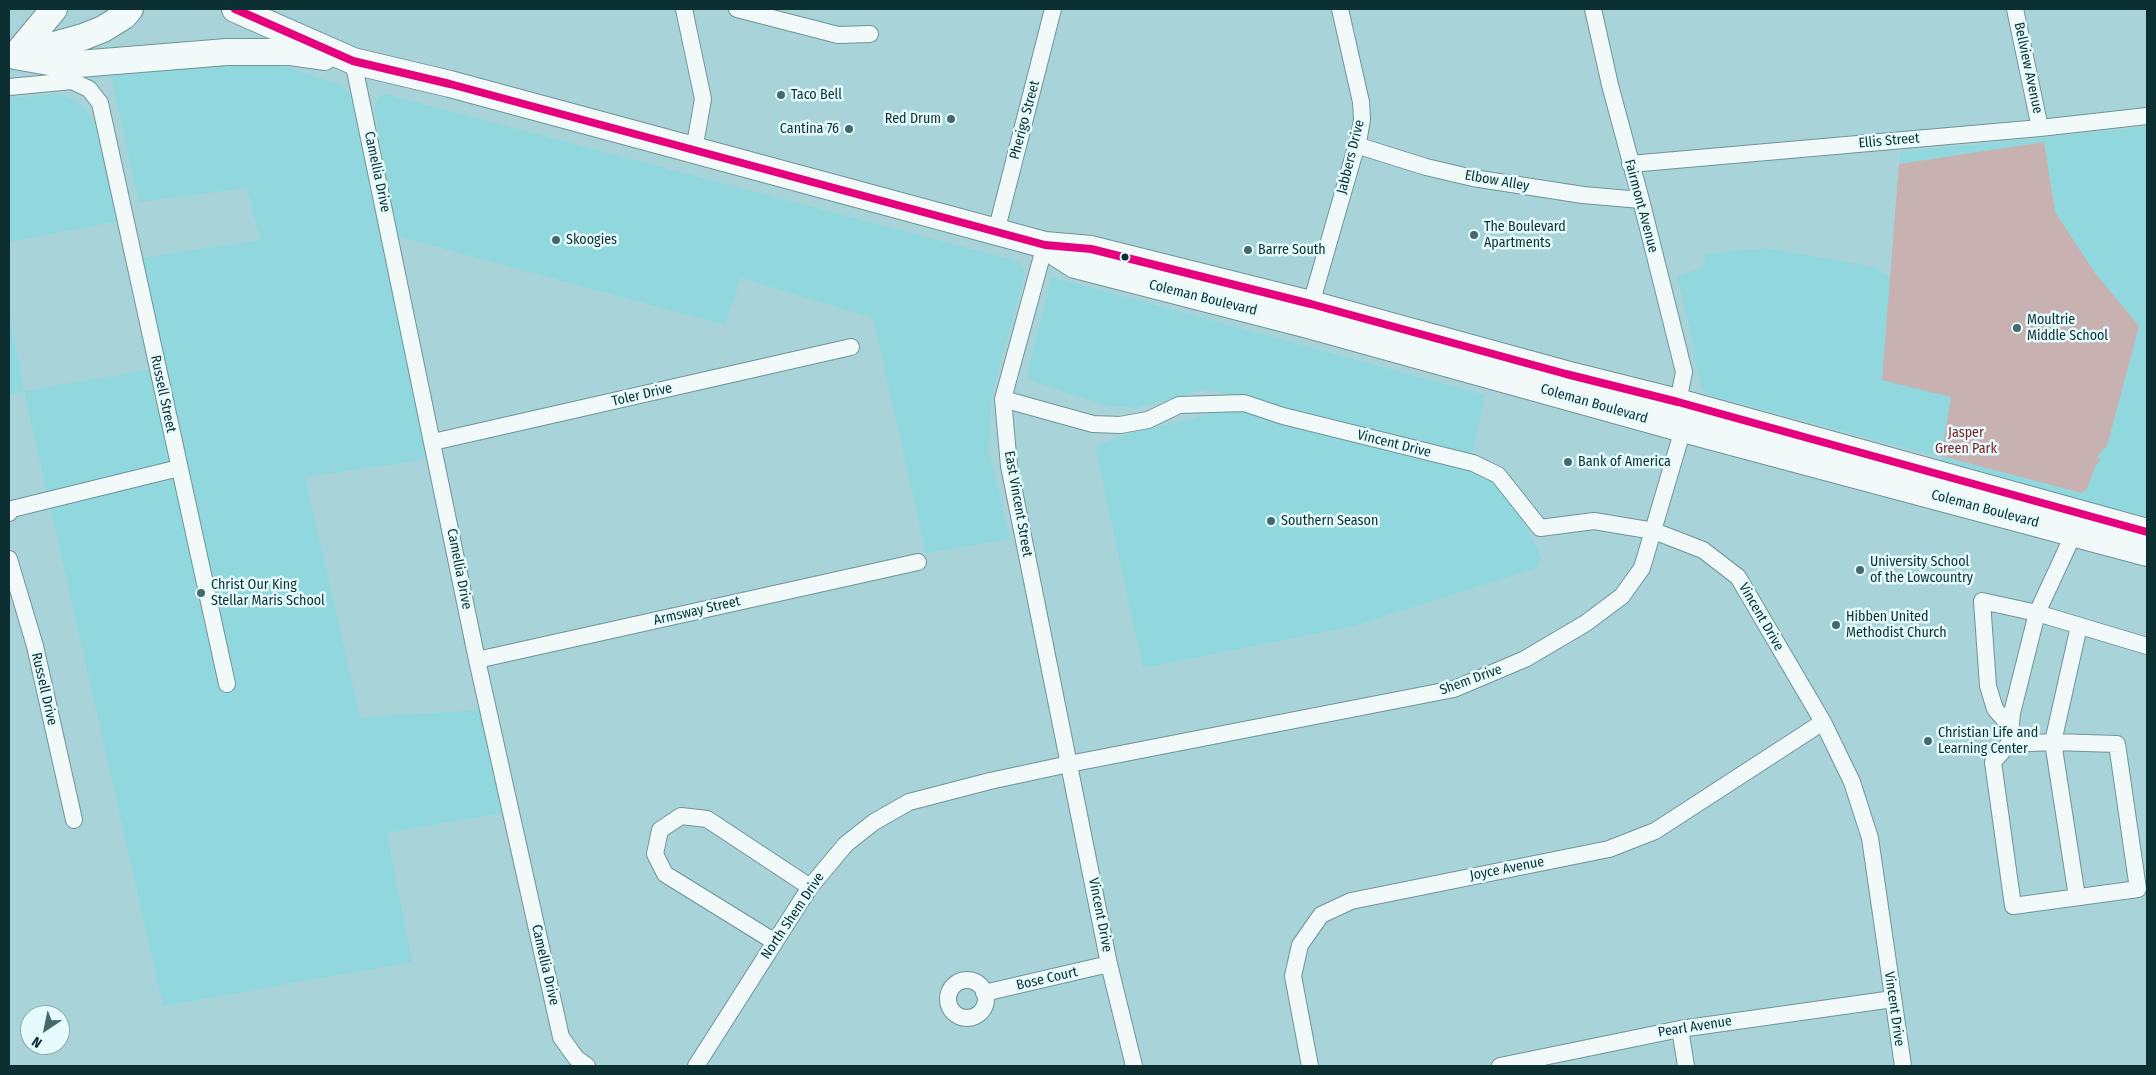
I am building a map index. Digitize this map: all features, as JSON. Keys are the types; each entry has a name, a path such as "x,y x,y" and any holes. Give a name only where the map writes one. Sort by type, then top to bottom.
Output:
{"main road":[{"path":"12,56 54,9"},
{"path":"12,56 83,37 103,29 124,16 130,9"},
{"name":"Coleman Boulevard","path":"235,9 353,61 450,84 1045,245 1085,248 1311,304 1566,374 1678,402 2147,532"},
{"path":"12,56 66,65 227,52 289,52 353,61"},
{"name":"Coleman Boulevard","path":"1045,245 1075,265 1308,325 1683,429 2147,553"},
{"path":"1506,379 1550,384 1641,406 1678,402"},
{"path":"1683,429 1728,427 1821,450 1851,451"},
{"path":"2074,533 2090,525 2147,540"}],"street":[{"path":"684,9 703,99 694,150"},
{"path":"737,9 838,35 870,34"},
{"name":"Pherigo Street","path":"996,232 1053,9"},
{"name":"Jabbers Drive","path":"1311,304 1362,119 1361,102 1340,9"},
{"name":"Fairmont Avenue","path":"1593,9 1630,164 1641,200 1684,372 1678,402"},
{"name":"Bellview Avenue","path":"2015,9 2040,128"},
{"name":"Camellia Drive","path":"353,61 477,660 561,1037 576,1058 587,1066"},
{"name":"Russell Street","path":"9,87 72,81 89,89 100,103 227,684"},
{"name":"Ellis Street","path":"1630,164 2040,128 2147,116"},
{"name":"Elbow Alley","path":"1356,145 1426,167 1473,178 1583,195 1641,200"},
{"name":"East Vincent Street","path":"1045,245 1003,399 1009,466 1069,764"},
{"name":"Toler Drive","path":"433,442 851,347"},
{"name":"Vincent Drive","path":"1003,399 1093,424 1120,425 1148,420 1179,405 1244,403 1283,416 1473,463 1498,475 1540,528 1594,521 1654,531 1703,550 1738,578 1823,722 1852,782 1870,838 1903,1066"},
{"name":"Shem Drive","path":"1069,764 1454,689 1525,659 1586,623 1622,596 1642,568 1683,429 1678,402"},
{"path":"9,513 12,509 179,468"},
{"path":"2009,744 2053,742 2117,744 2138,889 2013,906 1993,762 2009,744 2012,713 2037,613 2074,533"},
{"name":"Russell Drive","path":"9,559 35,646 74,820"},
{"name":"Armsway Street","path":"477,660 918,562"},
{"path":"2010,727 1996,709 1988,686 1982,601 2037,613 2147,646"},
{"path":"2077,898 2053,742 2079,626"},
{"name":"Joyce Avenue","path":"1310,1066 1293,976 1300,945 1321,915 1351,901 1609,849 1655,831 1823,722"},
{"name":"Vincent Drive","path":"1069,764 1109,964 1134,1066"},
{"name":"North Shem Drive","path":"696,1066 810,886 846,844 874,822 909,802 990,781 1069,764"},
{"path":"774,942 665,874 655,854 660,830 681,816 707,820 810,886"},
{"name":"Bose Court","path":"984,993 1109,964"},
{"name":"Pearl Avenue","path":"1500,1066 1680,1028 1893,999"},
{"path":"1680,1028 1686,1066"}],"shaded area":[{"name":"Christ Our King Stellar Maris School","path":"237,58 286,67 341,85 349,92 384,233 429,459 305,477 360,717 485,710 508,812 387,833 412,962 163,1006 24,391 152,369 128,260 260,240 247,188 139,202 109,68"},
{"path":"60,94 79,102 95,123 119,221 9,242 9,98"},
{"path":"385,94 1017,261 1023,266 1025,275 993,390 989,452 1010,539 926,553 873,318 741,278 725,325 397,236 374,106 378,97"},
{"name":"Moultrie Middle School","path":"2147,127 2147,517 1940,462 1941,457 1708,395 1703,389 1693,353 1695,349 1677,277 1703,267 1705,265 1704,254 1765,248 1874,267 1890,277 1900,152"},
{"path":"1052,277 1485,395 1473,452 1456,453 1317,415 1206,389 1136,408 1108,406 1026,379"},
{"path":"9,313 24,391 9,395"},
{"path":"1224,407 1240,408 1466,468 1497,480 1517,505 1541,558 1536,568 1354,626 1143,668 1095,446 1133,432 1194,419"}],"green space":[{"name":"Moultrie Middle School","path":"2044,142 2055,212 2095,273 2139,326 2107,446 2096,457 2101,459 2095,467 2087,489 2082,493 1941,456 1951,397 1882,380 1899,164"}],"transit line":[{"path":"235,9 353,61 450,84 1045,245 1091,249 1311,304 1566,374 1678,402 2147,532"}],"place":[{"name":"Taco Bell","path":"781,95"},
{"name":"Red Drum","path":"951,119"},
{"name":"Cantina 76","path":"849,129"},
{"name":"The Boulevard Apartments","path":"1474,235"},
{"name":"Skoogies","path":"556,240"},
{"name":"Barre South","path":"1248,250"},
{"name":"Moultrie Middle School","path":"2017,328"},
{"name":"Bank of America","path":"1568,462"},
{"name":"Southern Season","path":"1271,521"},
{"name":"University School of the Lowcountry","path":"1860,570"},
{"name":"Christ Our King Stellar Maris School","path":"201,593"},
{"name":"Hibben United Methodist Church","path":"1836,625"},
{"name":"Christian Life and Learning Center","path":"1928,741"}],"park label":[{"name":"Jasper Green Park","path":"1966,442"}]}
